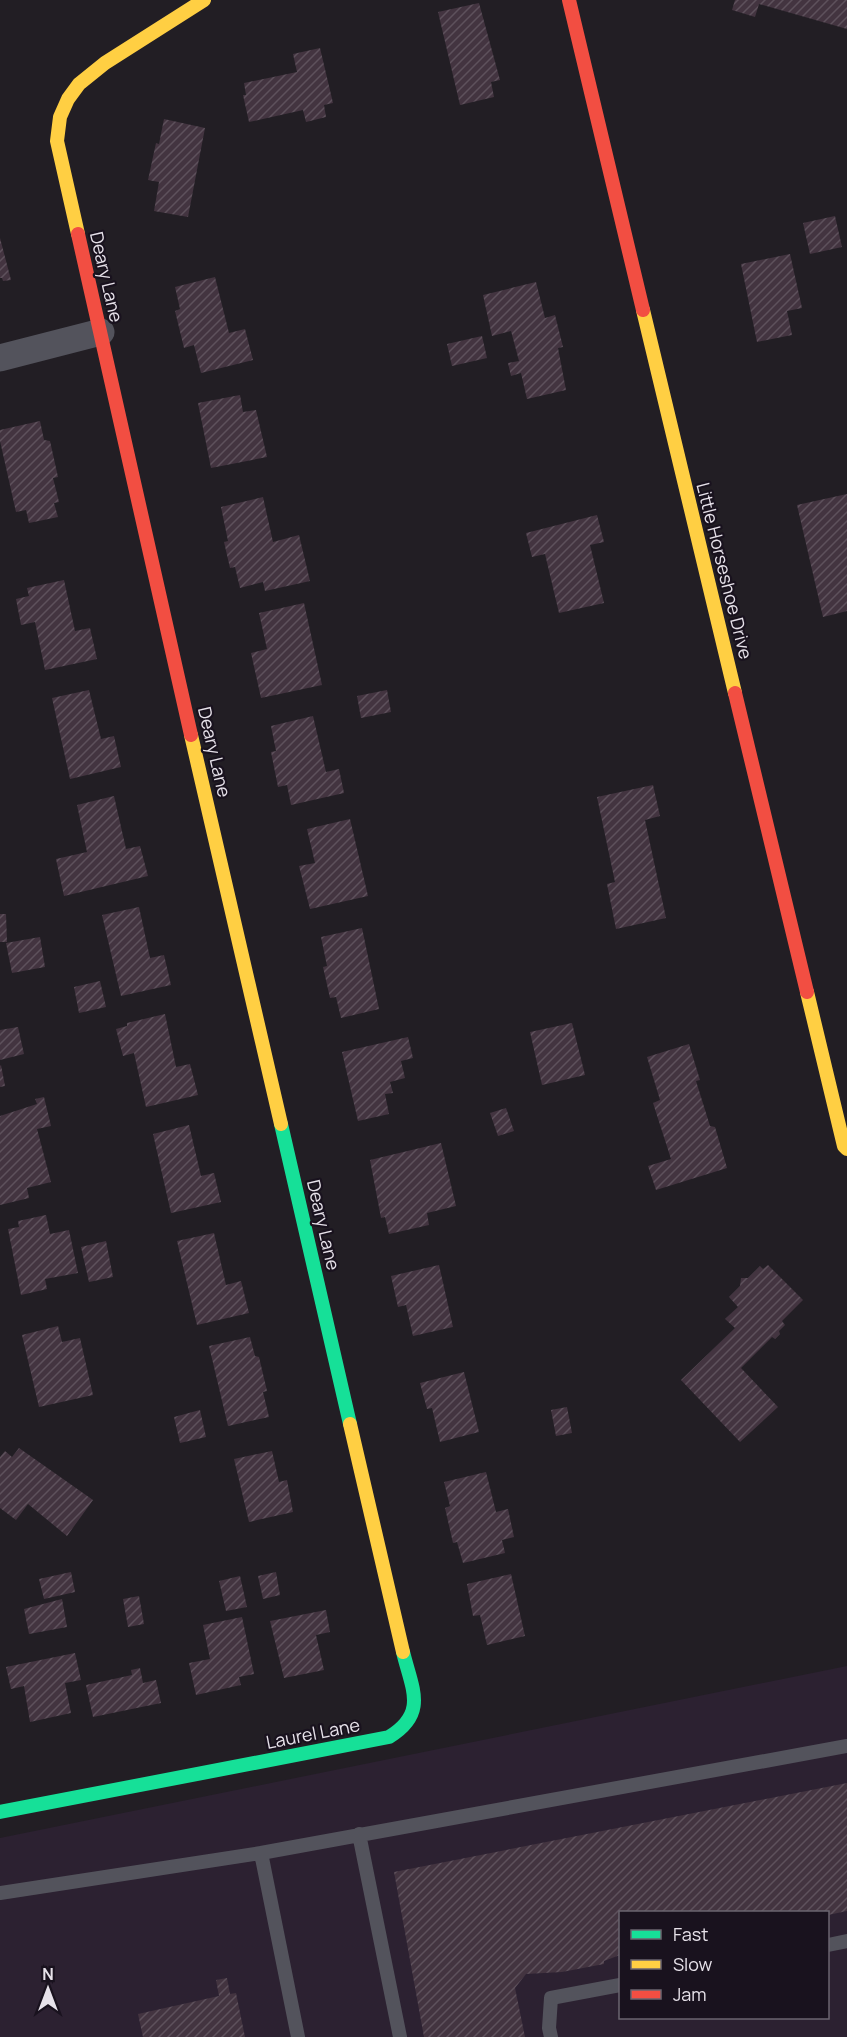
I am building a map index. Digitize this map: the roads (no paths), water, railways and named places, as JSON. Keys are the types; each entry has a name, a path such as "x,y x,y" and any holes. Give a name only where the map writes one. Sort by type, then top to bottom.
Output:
{"street":[{"name":"Little Horseshoe Drive","path":"569,0 841,1134 847,1149"},
{"name":"Deary Lane","path":"202,1 105,63 79,84 68,99 60,117 57,141 156,584 369,1506"},
{"path":"0,358 101,332"},
{"name":"Laurel Lane","path":"0,1812 390,1737 405,1726 413,1713 414,1703 369,1506"}],"lane":[{"path":"0,1893 261,1853 847,1746"},
{"path":"359,1834 400,2037"},
{"path":"261,1853 298,2037"},
{"path":"829,1945 847,1941"},
{"path":"551,2037 549,2028 551,1998 619,1985"}]}
